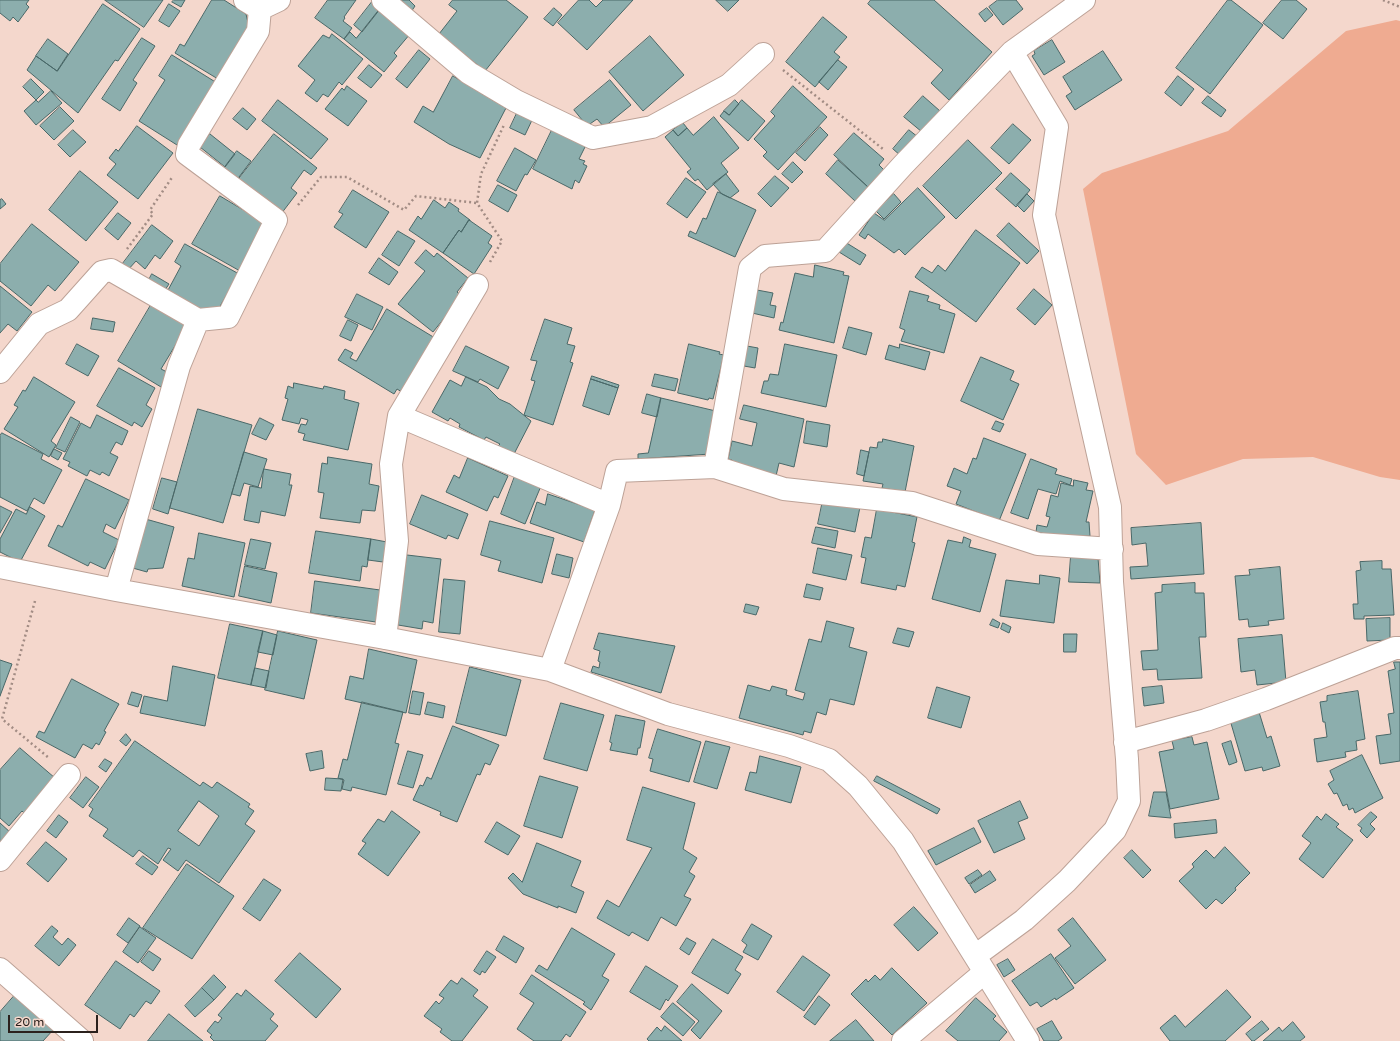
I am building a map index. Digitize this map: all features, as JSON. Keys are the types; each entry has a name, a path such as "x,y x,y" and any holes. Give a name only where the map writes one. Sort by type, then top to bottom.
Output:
{"street":[{"path":"0,372 39,324 68,310 102,272 111,270 198,320 228,317 276,220 187,154 189,145 258,31 253,4 279,0"},
{"path":"383,0 469,73 516,101 593,138 652,127 729,85 763,54"},
{"path":"715,467 750,268 765,256 825,251 903,165 1012,52 1084,0"},
{"path":"903,1041 1024,920 1066,881 1115,830 1129,801 1112,582 1110,506 1044,215 1057,127 1012,52"},
{"path":"385,638 397,541 391,464 399,416 477,285"},
{"path":"116,590 179,366 198,320"},
{"path":"399,416 609,505"},
{"path":"550,670 609,505 616,471 715,467 784,488 912,503 1038,544 1112,549"},
{"path":"0,567 116,590 385,638 550,670 668,714 789,746 829,760 858,786 903,841 1028,1041"},
{"path":"1125,742 1206,720 1266,699 1395,648 1400,648"},
{"path":"0,860 69,775"},
{"path":"0,969 82,1041"}],"path":[{"path":"1383,0 1400,7"},
{"path":"763,54 903,165"},
{"path":"477,285 502,241 477,203 481,174 516,101"},
{"path":"111,270 153,214 150,210 187,154"},
{"path":"276,220 283,222 322,177 347,177 404,210 416,196 477,203"},
{"path":"42,576 2,719 69,775"}],"shaded area":[{"path":"1396,20 1400,21 1400,480 1380,477 1313,457 1243,459 1166,485 1136,454 1083,189 1102,173 1228,131 1346,31"}],"building":[{"path":"0,0 29,0 26,4 29,7 18,22 13,17 10,21 0,13"},
{"path":"105,0 163,0 144,27"},
{"path":"174,0 185,0 181,7 172,2"},
{"path":"212,0 224,0 246,14 249,27 218,79 175,53 180,44 184,46"},
{"path":"328,0 356,0 344,17 345,18 343,21 352,28 344,39 315,18"},
{"path":"397,0 409,0 415,6 411,12"},
{"path":"453,0 506,0 528,17 485,71 439,34 457,11 449,5"},
{"path":"579,0 589,0 596,7 603,0 633,0 587,50 558,23"},
{"path":"716,0 739,0 728,11"},
{"path":"871,0 934,0 992,52 949,100 931,83 943,70 868,4"},
{"path":"998,0 1016,0 1023,9 1003,25 989,7"},
{"path":"1228,0 1231,0 1263,25 1210,94 1176,68"},
{"path":"1282,0 1296,0 1307,9 1283,39 1263,23"},
{"path":"372,2 380,9 362,32 354,25"},
{"path":"103,4 140,29 118,61 115,60 78,113 27,70 36,56 57,71"},
{"path":"169,4 180,11 169,27 159,21"},
{"path":"554,8 562,15 553,26 544,19"},
{"path":"987,8 993,15 985,22 979,14"},
{"path":"380,9 410,34 394,53 397,56 384,72 344,39 350,32 356,38"},
{"path":"823,17 847,37 834,52 840,57 815,87 786,62"},
{"path":"332,34 363,59 342,85 339,82 328,97 323,94 317,102 305,93 315,80 298,66 323,35 329,38"},
{"path":"650,36 684,75 643,111 609,72"},
{"path":"142,38 155,46 133,80 137,83 120,111 102,99"},
{"path":"48,39 68,54 57,71 36,56"},
{"path":"1052,40 1065,62 1044,75 1032,56 1035,54 1034,51"},
{"path":"419,50 430,59 407,88 396,79"},
{"path":"1103,51 1122,80 1075,110 1066,96 1072,92 1063,77"},
{"path":"172,55 217,83 177,145 139,121 165,80 159,76"},
{"path":"838,60 847,67 828,90 819,82"},
{"path":"369,65 382,75 371,88 358,78"},
{"path":"453,76 506,108 480,158 449,144 414,122 423,106 433,112"},
{"path":"1178,76 1194,89 1181,106 1165,93"},
{"path":"31,79 44,92 36,100 23,87"},
{"path":"610,80 631,105 604,127 597,119 587,126 574,110"},
{"path":"347,86 367,101 348,126 325,109 342,88 344,90"},
{"path":"793,86 827,117 778,170 763,156 767,152 754,139 775,116 771,112"},
{"path":"51,91 62,103 36,125 24,111 36,100 38,102"},
{"path":"923,96 940,111 922,132 904,117"},
{"path":"1208,96 1226,110 1221,117 1202,103"},
{"path":"278,100 328,139 311,159 262,121"},
{"path":"735,100 739,104 729,115 724,111"},
{"path":"742,100 765,121 748,141 720,116 724,111 729,115"},
{"path":"60,107 74,121 54,140 40,126"},
{"path":"243,108 256,119 247,130 233,119"},
{"path":"518,111 533,118 525,135 510,128"},
{"path":"714,117 739,148 721,163 728,172 707,190 698,179 695,181 687,172 691,169 665,137 673,130 678,136 687,128 693,135"},
{"path":"683,123 687,128 678,136 673,130"},
{"path":"1013,124 1031,140 1009,164 991,148"},
{"path":"137,126 173,153 138,199 107,175 116,164 109,158 116,149 118,151"},
{"path":"820,127 828,135 805,161 796,153"},
{"path":"553,128 586,145 579,159 585,161 583,164 587,166 579,183 575,180 572,189 533,169"},
{"path":"73,130 86,142 70,157 58,145"},
{"path":"909,130 918,137 901,156 893,149"},
{"path":"854,133 884,159 879,165 884,170 868,187 834,155"},
{"path":"210,134 235,154 225,167 200,147"},
{"path":"274,134 317,168 311,175 304,170 291,188 297,193 281,214 238,180"},
{"path":"968,140 1002,173 956,219 923,186"},
{"path":"515,148 536,160 527,175 525,174 516,191 497,181"},
{"path":"237,151 251,161 236,181 222,171"},
{"path":"838,160 868,187 855,201 826,174"},
{"path":"793,162 803,172 792,183 782,174"},
{"path":"80,171 118,202 86,241 49,210"},
{"path":"1011,173 1030,190 1016,207 996,189"},
{"path":"726,174 739,191 730,198 722,194 713,184"},
{"path":"775,176 789,188 771,207 758,194"},
{"path":"686,178 706,192 687,218 667,204"},
{"path":"498,185 517,195 508,212 489,201"},
{"path":"918,188 945,217 905,255 899,249 894,253 868,234 865,239 859,235 874,213 884,220"},
{"path":"353,190 389,212 366,248 334,227 343,214 339,212"},
{"path":"718,192 756,210 735,257 688,236 690,231 696,234 703,218 706,219"},
{"path":"894,194 901,202 884,219 876,211"},
{"path":"1027,194 1034,201 1024,212 1017,205"},
{"path":"220,196 260,220 265,228 240,271 192,244"},
{"path":"2,199 6,204 0,209 0,200"},
{"path":"434,200 445,208 449,202 470,220 461,232 459,230 443,253 409,230 418,216 421,219"},
{"path":"118,213 131,223 118,240 105,229"},
{"path":"469,220 492,236 488,243 492,246 474,274 443,253 459,230 461,232"},
{"path":"1009,223 1039,251 1027,264 997,236"},
{"path":"32,224 79,262 55,291 48,285 31,306 0,281 0,264"},
{"path":"152,225 173,241 160,259 155,255 145,269 136,261 127,271 121,266"},
{"path":"976,230 1020,263 976,322 915,277 922,267 932,273 938,265 945,271"},
{"path":"398,231 415,241 399,266 382,255"},
{"path":"845,242 866,255 860,265 839,252"},
{"path":"185,244 239,274 219,308 199,310 167,292 181,266 175,262"},
{"path":"426,250 434,257 437,253 468,278 457,292 462,296 433,332 398,304 425,271 415,263"},
{"path":"379,258 398,272 389,285 369,273"},
{"path":"815,265 844,272 843,275 849,276 834,343 779,330 781,322 783,323 795,273 813,277"},
{"path":"152,274 169,284 163,293 147,284"},
{"path":"0,286 32,312 17,331 8,324 0,333"},
{"path":"1034,289 1052,305 1035,325 1017,309"},
{"path":"757,290 773,293 770,305 776,306 774,318 752,313"},
{"path":"910,291 929,296 927,301 940,305 939,309 955,314 944,353 901,341 905,330 900,328"},
{"path":"357,294 383,307 372,330 345,317"},
{"path":"151,305 187,326 161,369 169,373 161,387 118,361"},
{"path":"387,309 435,338 402,392 397,389 394,394 338,360 345,349 353,353 350,358 356,361"},
{"path":"93,318 115,322 113,332 91,329"},
{"path":"545,319 572,328 567,344 575,346 570,362 573,363 553,425 524,415 535,381 531,380 537,361 531,360"},
{"path":"348,320 358,325 351,341 340,336"},
{"path":"849,327 872,333 866,355 843,348"},
{"path":"77,344 99,356 88,376 66,364"},
{"path":"689,344 720,352 719,354 724,355 713,399 709,398 708,400 678,393"},
{"path":"785,344 837,355 826,407 761,393 764,381 768,381 770,374 778,375"},
{"path":"900,344 930,352 925,370 885,359 889,345 899,348"},
{"path":"466,346 509,367 498,389 480,379 478,382 453,371"},
{"path":"747,346 758,348 755,368 744,366"},
{"path":"981,357 1014,371 1010,380 1019,384 1003,420 961,401"},
{"path":"119,368 155,388 146,405 152,409 142,427 134,422 132,426 97,406"},
{"path":"655,374 678,379 675,391 652,386"},
{"path":"592,376 619,385 618,388 591,379"},
{"path":"34,377 75,402 51,441 56,445 49,457 4,429 18,407 14,405 23,390 25,391"},
{"path":"466,377 487,387 499,399 510,404 531,421 514,454 498,446 500,444 486,437 484,440 459,427 460,424 450,418 448,421 432,412 450,380 461,386"},
{"path":"591,379 618,388 609,415 583,406"},
{"path":"294,383 323,389 324,386 345,391 344,399 359,403 348,450 303,440 305,434 298,432 301,424 306,425 308,420 301,418 299,424 282,420 288,399 285,398 288,386 293,388"},
{"path":"647,394 661,398 657,417 642,413"},
{"path":"661,398 720,412 710,454 638,459 638,454 648,453"},
{"path":"744,405 804,419 794,467 779,463 776,476 731,466 732,460 728,459 732,441 752,446 757,423 740,419"},
{"path":"198,409 252,425 223,523 170,508"},
{"path":"97,415 128,431 122,445 116,442 110,453 118,457 109,476 102,472 100,475 90,470 87,476 68,466 70,462 63,459 81,423 90,428"},
{"path":"71,417 80,422 65,452 56,448"},
{"path":"260,418 274,425 266,440 252,434"},
{"path":"807,421 830,425 827,447 804,443"},
{"path":"996,421 1004,424 1000,432 992,429"},
{"path":"2,433 43,454 41,459 62,470 44,504 34,498 27,511 0,497 0,436"},
{"path":"984,438 1026,454 999,521 956,504 961,491 947,486 954,468 967,474 973,458 976,459"},
{"path":"883,439 914,446 905,492 882,488 883,484 863,481 870,447 877,448 878,442 882,442"},
{"path":"54,449 62,453 58,460 51,456"},
{"path":"861,450 869,452 864,476 857,474"},
{"path":"244,452 267,459 258,487 244,483 240,496 232,494"},
{"path":"328,457 372,464 369,484 379,486 375,511 362,510 360,523 320,518 324,493 318,492 322,463 327,464"},
{"path":"468,458 508,476 498,498 494,496 487,511 446,492 454,475 459,478"},
{"path":"1031,459 1057,469 1055,474 1072,479 1070,485 1060,481 1056,494 1038,489 1028,519 1011,513"},
{"path":"264,469 291,474 289,485 292,485 285,516 261,511 259,523 244,520 250,486 261,488"},
{"path":"515,476 541,486 525,524 501,514"},
{"path":"162,478 177,482 168,514 153,509"},
{"path":"86,479 129,500 115,529 106,524 103,532 119,540 105,569 90,562 88,566 48,546 58,525 62,527"},
{"path":"1074,480 1088,483 1086,490 1093,491 1086,522 1089,522 1090,536 1061,537 1036,532 1037,525 1047,527 1050,517 1046,516 1051,495 1058,497 1061,483 1073,486"},
{"path":"548,494 595,510 584,542 530,523 537,502 545,505"},
{"path":"422,495 468,514 458,539 448,535 446,539 410,524"},
{"path":"823,500 860,507 855,532 818,524"},
{"path":"0,506 12,512 0,533"},
{"path":"30,507 45,516 20,562 0,552 0,539 16,509 26,514"},
{"path":"877,509 917,517 912,542 915,543 905,587 897,585 896,590 861,583 866,558 861,557 865,537 871,538"},
{"path":"142,518 174,527 163,568 148,569 147,572 129,567"},
{"path":"490,521 554,538 542,583 498,571 501,561 481,555"},
{"path":"1201,523 1204,574 1131,579 1130,567 1148,566 1146,543 1132,545 1131,528"},
{"path":"816,527 838,531 835,548 812,543"},
{"path":"316,531 371,539 367,567 362,566 360,581 309,573"},
{"path":"199,533 245,543 234,597 182,586 188,558 194,559"},
{"path":"964,537 971,540 969,547 996,554 980,612 932,599 948,540 962,543"},
{"path":"251,539 271,543 265,569 245,565"},
{"path":"371,539 387,542 383,562 368,560"},
{"path":"818,548 852,555 846,580 813,573"},
{"path":"557,554 573,558 569,578 552,574"},
{"path":"407,555 441,559 433,623 423,621 422,629 398,625"},
{"path":"1071,556 1098,558 1100,583 1069,582"},
{"path":"1382,561 1382,569 1391,569 1394,615 1364,616 1364,619 1354,619 1353,604 1358,604 1356,571 1361,570 1360,562"},
{"path":"245,566 277,573 271,603 239,596"},
{"path":"1280,567 1284,619 1268,621 1269,625 1249,627 1248,619 1239,620 1235,576 1250,575 1249,570"},
{"path":"1040,575 1060,578 1054,623 1000,616 1006,580 1039,584"},
{"path":"444,579 465,581 460,634 439,632"},
{"path":"315,581 380,590 376,622 311,613"},
{"path":"1195,583 1195,593 1204,593 1206,637 1199,637 1202,678 1158,680 1157,669 1143,670 1141,651 1158,650 1155,593 1162,592 1162,585"},
{"path":"807,584 823,588 820,600 804,597"},
{"path":"746,604 759,607 756,615 744,612"},
{"path":"1390,618 1390,640 1367,641 1366,619"},
{"path":"993,619 1000,623 998,628 990,625"},
{"path":"827,621 854,628 849,647 867,652 854,705 830,699 826,715 817,712 811,733 804,731 803,735 739,718 748,685 770,691 772,686 787,690 786,695 803,700 805,693 795,690 809,639 821,642"},
{"path":"1003,623 1011,627 1009,633 1001,629"},
{"path":"230,624 263,631 251,685 218,678"},
{"path":"898,628 914,632 909,647 893,643"},
{"path":"263,631 277,635 273,655 258,652"},
{"path":"278,631 317,640 304,699 265,690"},
{"path":"599,633 675,646 661,693 591,672 593,666 599,668 600,662 598,661 600,651 594,649"},
{"path":"1064,634 1077,634 1076,652 1064,652"},
{"path":"1282,635 1286,682 1257,685 1255,670 1241,672 1238,639"},
{"path":"369,649 417,660 406,713 345,699 350,676 363,679"},
{"path":"0,660 12,664 0,696"},
{"path":"1394,662 1400,662 1400,761 1380,764 1376,736 1391,734 1388,714 1394,713 1388,671 1395,669"},
{"path":"173,666 215,675 205,726 140,713 144,696 167,701"},
{"path":"470,667 521,680 506,736 456,723"},
{"path":"255,668 269,671 266,688 251,685"},
{"path":"72,679 119,704 104,731 106,732 99,745 96,743 92,749 83,744 75,758 36,737 39,731 44,733"},
{"path":"1162,686 1164,703 1144,706 1142,688"},
{"path":"937,687 970,697 961,728 928,718"},
{"path":"413,691 424,693 420,715 409,713"},
{"path":"1358,691 1365,739 1356,741 1357,750 1345,752 1346,757 1317,762 1314,739 1327,737 1320,702 1327,701 1327,696"},
{"path":"132,692 142,695 138,707 128,704"},
{"path":"362,702 403,712 395,743 399,744 386,795 352,787 351,791 342,789 344,780 338,778 343,759 347,760"},
{"path":"428,702 445,706 443,718 425,714"},
{"path":"561,703 604,715 587,771 544,759"},
{"path":"1259,712 1267,738 1271,736 1280,766 1263,771 1262,767 1245,771 1230,720"},
{"path":"616,715 645,721 640,748 638,748 637,755 610,750 612,743 610,742"},
{"path":"453,726 499,745 490,765 485,763 480,775 477,774 457,822 440,815 441,812 413,800 420,785 423,786 427,777 431,779"},
{"path":"658,729 701,742 689,782 650,771 653,759 649,758"},
{"path":"126,734 131,740 126,746 120,741"},
{"path":"1192,737 1194,745 1207,742 1219,799 1170,809 1159,752 1174,749 1172,741"},
{"path":"135,741 200,786 203,782 212,788 217,782 250,804 248,807 254,811 245,824 255,831 219,883 186,860 178,871 163,860 171,849 168,848 158,864 139,850 133,857 103,836 108,829 89,816 93,809 89,806","holes":["199,801 219,816 199,846 178,831"]},
{"path":"706,741 730,747 717,789 694,782"},
{"path":"1231,741 1237,762 1229,765 1222,744"},
{"path":"20,748 55,778 24,813 22,811 9,826 0,818 0,770"},
{"path":"322,751 324,768 310,771 306,754"},
{"path":"408,751 423,755 413,788 398,784"},
{"path":"1362,755 1383,798 1355,813 1353,808 1349,810 1347,804 1343,806 1337,793 1334,794 1328,784 1334,780 1330,771"},
{"path":"760,756 801,767 791,803 745,790 750,772 756,773"},
{"path":"105,759 112,763 106,772 99,767"},
{"path":"540,776 578,787 562,838 524,826"},
{"path":"877,776 940,809 937,814 874,781"},
{"path":"86,777 99,787 83,808 70,798"},
{"path":"326,778 343,779 341,791 325,790"},
{"path":"643,787 695,803 683,849 697,858 689,872 695,876 684,896 691,899 676,926 661,917 648,941 632,932 629,936 597,918 607,900 619,907 652,848 627,840"},
{"path":"1154,792 1166,792 1171,818 1149,816"},
{"path":"1020,801 1028,818 1018,822 1025,839 994,853 978,821"},
{"path":"392,811 420,832 388,876 358,854 366,843 362,841 378,819 384,822"},
{"path":"1371,812 1377,817 1370,824 1375,829 1367,838 1360,831 1362,828 1358,825"},
{"path":"1326,814 1339,824 1336,827 1353,840 1323,878 1299,859 1311,843 1302,836 1317,816 1321,820"},
{"path":"59,815 68,822 56,838 47,831"},
{"path":"1216,820 1217,833 1175,838 1174,824"},
{"path":"497,822 520,836 508,855 485,842"},
{"path":"0,823 11,833 0,845"},
{"path":"974,828 981,842 936,865 928,851"},
{"path":"46,842 67,859 48,882 27,864"},
{"path":"537,843 581,861 571,886 584,892 576,913 558,906 558,908 523,894 508,878 513,873 522,882"},
{"path":"1225,847 1250,873 1222,904 1216,899 1206,909 1179,881 1194,867 1192,864 1206,850 1214,858"},
{"path":"1132,850 1151,870 1143,878 1124,858"},
{"path":"143,856 158,867 152,875 136,864"},
{"path":"187,864 234,896 192,959 143,928"},
{"path":"978,870 982,875 969,884 965,878"},
{"path":"990,871 996,880 975,893 970,885"},
{"path":"264,879 281,890 260,921 243,909"},
{"path":"914,907 938,933 918,951 894,925"},
{"path":"129,918 140,926 128,943 117,935"},
{"path":"1073,918 1106,960 1075,984 1055,958 1071,946 1058,930"},
{"path":"752,924 772,936 758,960 743,952 747,945 742,941"},
{"path":"52,926 58,931 53,937 62,945 68,938 76,945 59,966 35,946"},
{"path":"140,927 156,938 138,963 123,952"},
{"path":"572,928 615,954 602,976 609,980 591,1010 583,1004 585,1002 535,971 539,965 547,970"},
{"path":"504,936 524,948 516,963 496,950"},
{"path":"687,938 696,943 689,955 680,949"},
{"path":"713,939 743,957 735,970 741,974 728,994 692,973"},
{"path":"149,951 161,959 153,971 141,962"},
{"path":"487,951 496,957 485,973 482,971 480,975 474,971"},
{"path":"300,953 341,989 316,1018 275,981"},
{"path":"1051,954 1074,988 1056,1000 1055,998 1041,1007 1037,1002 1030,1006 1012,981"},
{"path":"803,956 830,975 804,1011 777,992"},
{"path":"1008,959 1015,970 1004,977 997,965"},
{"path":"116,961 160,991 151,1004 146,1001 134,1017 130,1014 120,1029 85,1005"},
{"path":"646,966 678,986 668,1001 666,999 660,1010 630,992"},
{"path":"892,968 927,1003 892,1035 851,994 866,979 868,982 875,975 880,980"},
{"path":"214,975 226,987 214,1000 202,988"},
{"path":"532,975 586,1012 570,1037 566,1034 561,1041 534,1041 517,1029 534,1003 520,994"},
{"path":"462,978 478,990 473,996 488,1007 462,1041 452,1041 440,1032 442,1029 424,1016 436,1001 439,1004 444,998 439,995 451,980 457,984"},
{"path":"692,984 722,1011 700,1039 691,1030 699,1021 677,1002"},
{"path":"202,988 214,1000 195,1017 185,1006"},
{"path":"246,990 274,1014 270,1019 278,1026 265,1041 214,1041 210,1037 212,1035 207,1031 215,1021 218,1023 222,1018 218,1015 237,993 241,996"},
{"path":"1227,990 1251,1017 1225,1041 1170,1041 1160,1028 1175,1015 1185,1027"},
{"path":"15,995 54,1029 43,1041 0,1041 0,1012"},
{"path":"819,996 830,1005 815,1025 804,1017"},
{"path":"976,998 996,1016 993,1019 1007,1032 999,1041 958,1041 946,1031"},
{"path":"673,1003 695,1022 683,1036 661,1017"},
{"path":"169,1014 203,1041 148,1041"},
{"path":"856,1020 874,1041 830,1041"},
{"path":"1052,1021 1062,1038 1058,1041 1044,1041 1037,1029"},
{"path":"1262,1021 1269,1029 1252,1041 1246,1034"},
{"path":"1293,1022 1305,1037 1300,1041 1263,1041 1279,1027 1282,1031"},
{"path":"665,1026 682,1041 649,1041 647,1039 657,1027 661,1031"}]}
